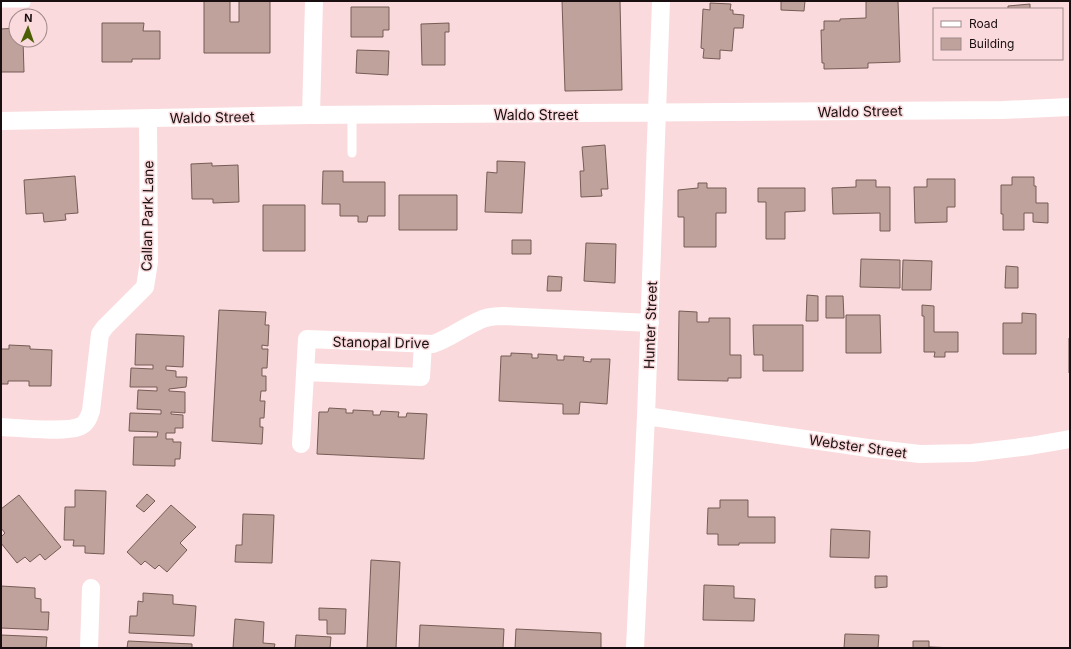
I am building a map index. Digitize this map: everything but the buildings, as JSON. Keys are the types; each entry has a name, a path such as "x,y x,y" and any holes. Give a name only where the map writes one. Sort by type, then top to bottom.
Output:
{"street":[{"path":"310,115 314,1"},
{"name":"Hunter Street","path":"635,648 650,323 661,1"},
{"name":"Waldo Street","path":"1,121 310,115 1003,110 1070,107"},
{"name":"Callan Park Lane","path":"1,427 69,429 82,425 88,419 91,411 100,334 145,287 149,262 148,119"},
{"name":"Stanopal Drive","path":"301,444 307,340 433,344 442,342 478,320 494,316 650,323"},
{"path":"306,372 421,377 423,344"},
{"name":"Webster Street","path":"646,416 868,448 920,454 972,453 1030,446 1070,439"},
{"path":"90,648 91,588"}],"lane":[{"path":"1,3 26,3"},
{"path":"352,115 352,153"}]}
